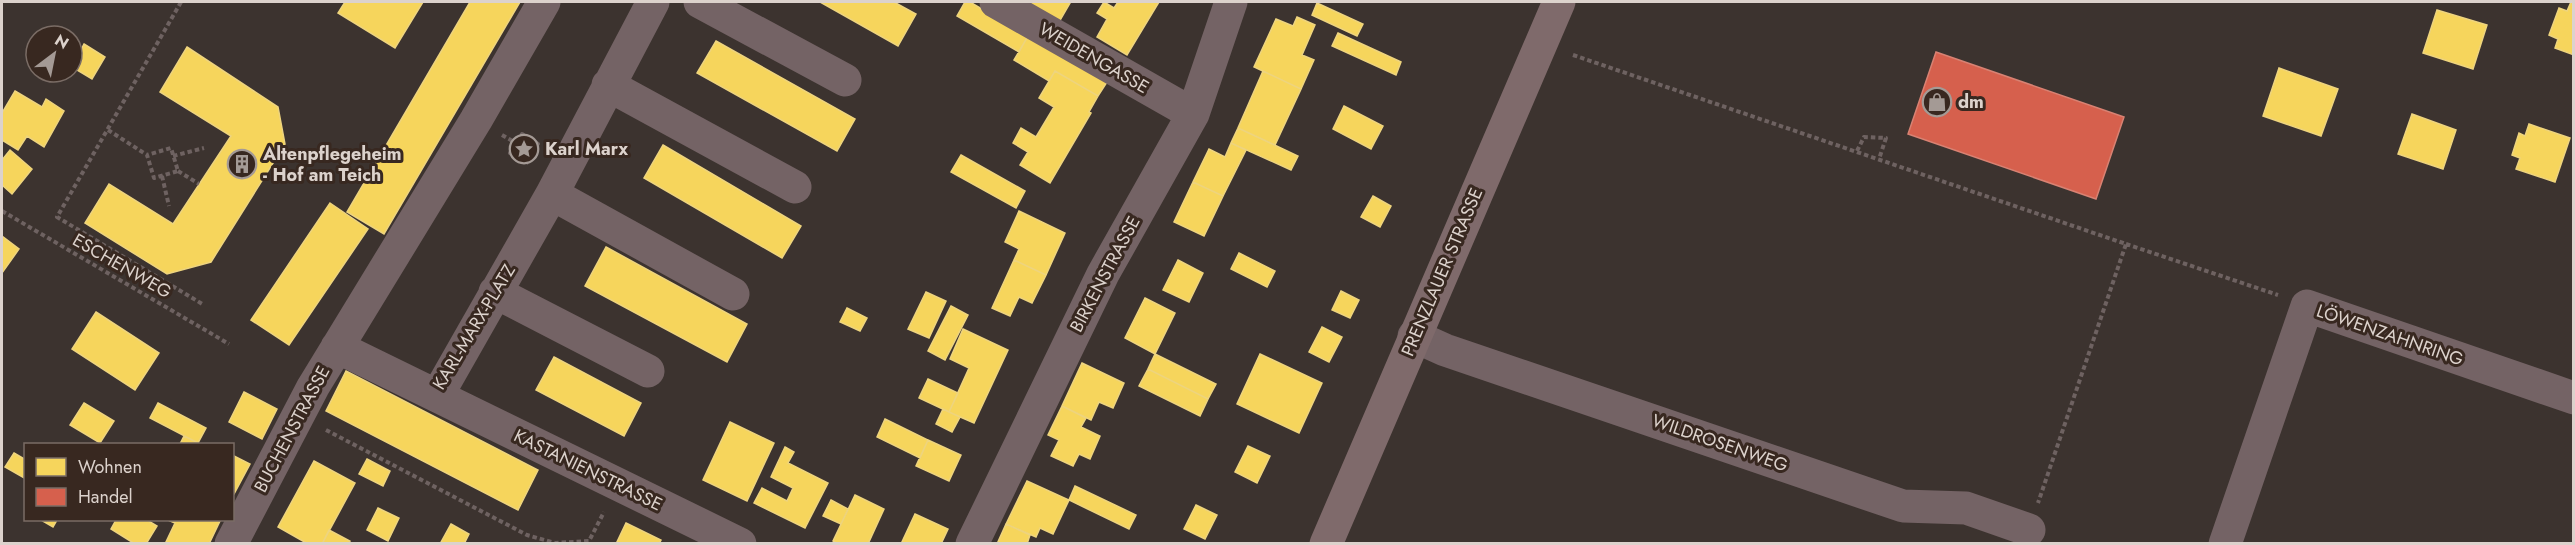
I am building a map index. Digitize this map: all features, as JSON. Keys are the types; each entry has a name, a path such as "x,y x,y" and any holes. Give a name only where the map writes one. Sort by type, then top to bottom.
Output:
{"main road":[{"name":"PRENZLAUER STRASSE","path":"1326,543 1559,2"}],"street":[{"path":"338,347 544,2"},
{"name":"KARL-MARX-PLATZ","path":"338,347 437,396 552,194 653,2"},
{"path":"700,2 845,80"},
{"name":"WEIDENGASSE","path":"996,2 1193,114"},
{"name":"BIRKENSTRASSE","path":"972,543 1103,273 1193,114 1231,2"},
{"path":"608,85 795,187"},
{"path":"552,194 733,294"},
{"path":"495,292 648,371"},
{"name":"LÖWENZAHNRING","path":"2225,543 2307,306 2574,398"},
{"name":"WILDROSENWEG","path":"1414,336 1445,350 1903,506 1966,508 2029,530"},
{"name":"BUCHENSTRASSE","path":"231,543 338,347"},
{"name":"KASTANIENSTRASSE","path":"437,396 740,543"}],"path":[{"path":"181,2 57,217 204,305"},
{"path":"1573,55 2307,306"},
{"path":"108,130 147,155 154,178 178,171"},
{"path":"522,134 538,144 526,164 510,153 522,134"},
{"path":"1857,151 1864,137 1886,138 1879,159"},
{"path":"147,155 171,148 178,171 199,184"},
{"path":"174,156 204,148"},
{"path":"162,176 169,206"},
{"name":"ESCHENWEG","path":"2,211 229,344"},
{"path":"2029,530 2126,244"},
{"path":"299,416 527,535 555,543 589,541 618,484"}],"building: Wohnen":[{"path":"345,2 423,2 395,48 338,13"},
{"path":"470,2 520,2 384,234 347,212"},
{"path":"820,2 894,2 916,14 898,46"},
{"path":"965,2 970,2 1028,36 1019,52 957,16"},
{"path":"1018,2 1068,2 1070,3 1055,29"},
{"path":"1104,2 1114,8 1118,2 1159,2 1127,55 1097,37 1107,19 1097,13"},
{"path":"2571,2 2574,2 2574,55 2555,48 2558,39 2549,35 2559,8 2567,11"},
{"path":"1317,3 1363,24 1357,36 1312,15"},
{"path":"2437,10 2487,25 2473,69 2423,53"},
{"path":"1297,17 1315,25 1302,55 1314,60 1301,89 1254,67 1276,19 1293,26"},
{"path":"1338,33 1401,62 1396,75 1332,46"},
{"path":"1028,36 1107,82 1098,96 1055,71 1049,81 1014,60"},
{"path":"716,41 855,119 837,151 697,73"},
{"path":"84,44 105,57 92,79 84,74"},
{"name":"Altenpflegeheim - Hof am Teich","path":"187,47 278,107 285,144 211,262 167,274 85,223 109,184 173,224 231,136 160,92"},
{"path":"2279,68 2338,89 2321,136 2263,116"},
{"path":"1055,71 1098,96 1089,112 1091,113 1050,183 1020,165 1028,152 1013,143 1021,128 1036,137 1054,107 1039,98"},
{"path":"1263,71 1301,89 1275,145 1238,128"},
{"path":"15,91 42,107 46,99 64,111 44,147 27,136 18,150 2,140 2,113"},
{"path":"1344,106 1383,126 1371,149 1333,129"},
{"path":"2412,114 2456,130 2443,169 2398,154"},
{"path":"2529,124 2570,138 2555,182 2516,169 2520,158 2512,155 2519,133 2525,136"},
{"path":"1238,128 1298,156 1291,170 1231,143"},
{"path":"1231,143 1246,150 1223,196 1193,182 1209,149 1225,157"},
{"path":"663,145 801,226 782,258 644,178"},
{"path":"10,150 32,169 12,194 2,185 2,160"},
{"path":"961,155 1025,191 1016,208 951,172"},
{"path":"1193,182 1223,196 1204,236 1174,222"},
{"path":"1373,196 1391,206 1380,227 1361,217"},
{"path":"330,203 368,229 289,345 251,320"},
{"path":"1019,211 1065,233 1046,275 1014,260 1019,249 1005,242"},
{"path":"2,236 19,249 2,273"},
{"path":"606,247 747,324 727,362 585,286"},
{"path":"1239,253 1275,271 1267,287 1231,269"},
{"path":"1014,260 1046,275 1032,303 1019,297 1010,316 992,308"},
{"path":"1178,260 1203,273 1189,302 1163,290"},
{"path":"1341,291 1359,300 1350,318 1332,310"},
{"path":"926,292 946,301 929,338 908,329"},
{"path":"1145,298 1175,313 1155,354 1125,338"},
{"path":"951,306 968,315 945,360 928,351"},
{"path":"847,308 867,318 860,331 840,322"},
{"path":"96,312 159,353 135,390 72,349"},
{"path":"1322,327 1342,337 1329,362 1309,352"},
{"path":"963,329 1008,350 974,423 949,412 969,368 950,359"},
{"path":"1155,354 1216,384 1208,399 1148,369"},
{"path":"1260,354 1322,383 1299,433 1237,404"},
{"path":"554,357 641,403 624,436 536,390"},
{"path":"1082,363 1124,383 1113,408 1099,402 1091,420 1062,406"},
{"path":"1148,369 1208,399 1200,416 1139,386"},
{"path":"346,371 538,470 518,510 326,411"},
{"path":"928,379 958,393 949,412 919,398"},
{"path":"244,392 277,409 262,439 229,422"},
{"path":"84,403 114,421 100,443 70,425"},
{"path":"158,403 206,428 198,443 150,418"},
{"path":"1062,406 1086,418 1081,427 1100,436 1090,459 1079,454 1073,466 1051,456 1059,440 1048,435"},
{"path":"943,409 960,417 952,432 936,424"},
{"path":"885,419 928,440 920,458 877,437"},
{"path":"730,422 774,443 747,501 703,480"},
{"path":"184,436 198,443 180,443"},
{"path":"928,440 961,455 949,481 916,466"},
{"path":"1248,446 1270,456 1257,483 1235,472"},
{"path":"785,447 794,452 788,463 828,483 805,528 754,503 762,488 787,501 793,488 771,477"},
{"path":"14,453 24,459 24,478 5,467"},
{"path":"234,456 250,464 234,494"},
{"path":"367,459 390,471 383,486 359,474"},
{"path":"314,461 355,483 322,544 308,544 278,527"},
{"path":"1027,481 1069,500 1053,534 1040,528 1036,537 1006,524"},
{"path":"1075,486 1136,515 1129,529 1069,500"},
{"path":"855,495 884,509 868,544 838,544 833,541"},
{"path":"831,500 848,509 841,524 823,516"},
{"path":"1196,505 1217,515 1205,539 1184,529"},
{"path":"378,508 399,518 388,541 367,530"},
{"path":"915,514 948,529 941,544 901,544"},
{"path":"43,521 56,521 53,527"},
{"path":"115,521 149,521 157,526 146,544 135,544 111,529"},
{"path":"170,521 220,521 209,544 165,544 175,523"},
{"path":"626,523 661,540 659,544 616,544"},
{"path":"451,524 469,534 464,544 440,544"},
{"path":"1006,524 1030,535 1027,544 997,544"},
{"path":"329,530 350,541 349,544 322,544"}],"building: Handel":[{"path":"1936,52 2124,117 2096,199 1908,134"}],"place":[{"name":"dm","path":"1937,102"},
{"name":"Karl Marx","path":"524,149"},
{"name":"Altenpflegeheim - Hof am Teich","path":"242,164"}]}
